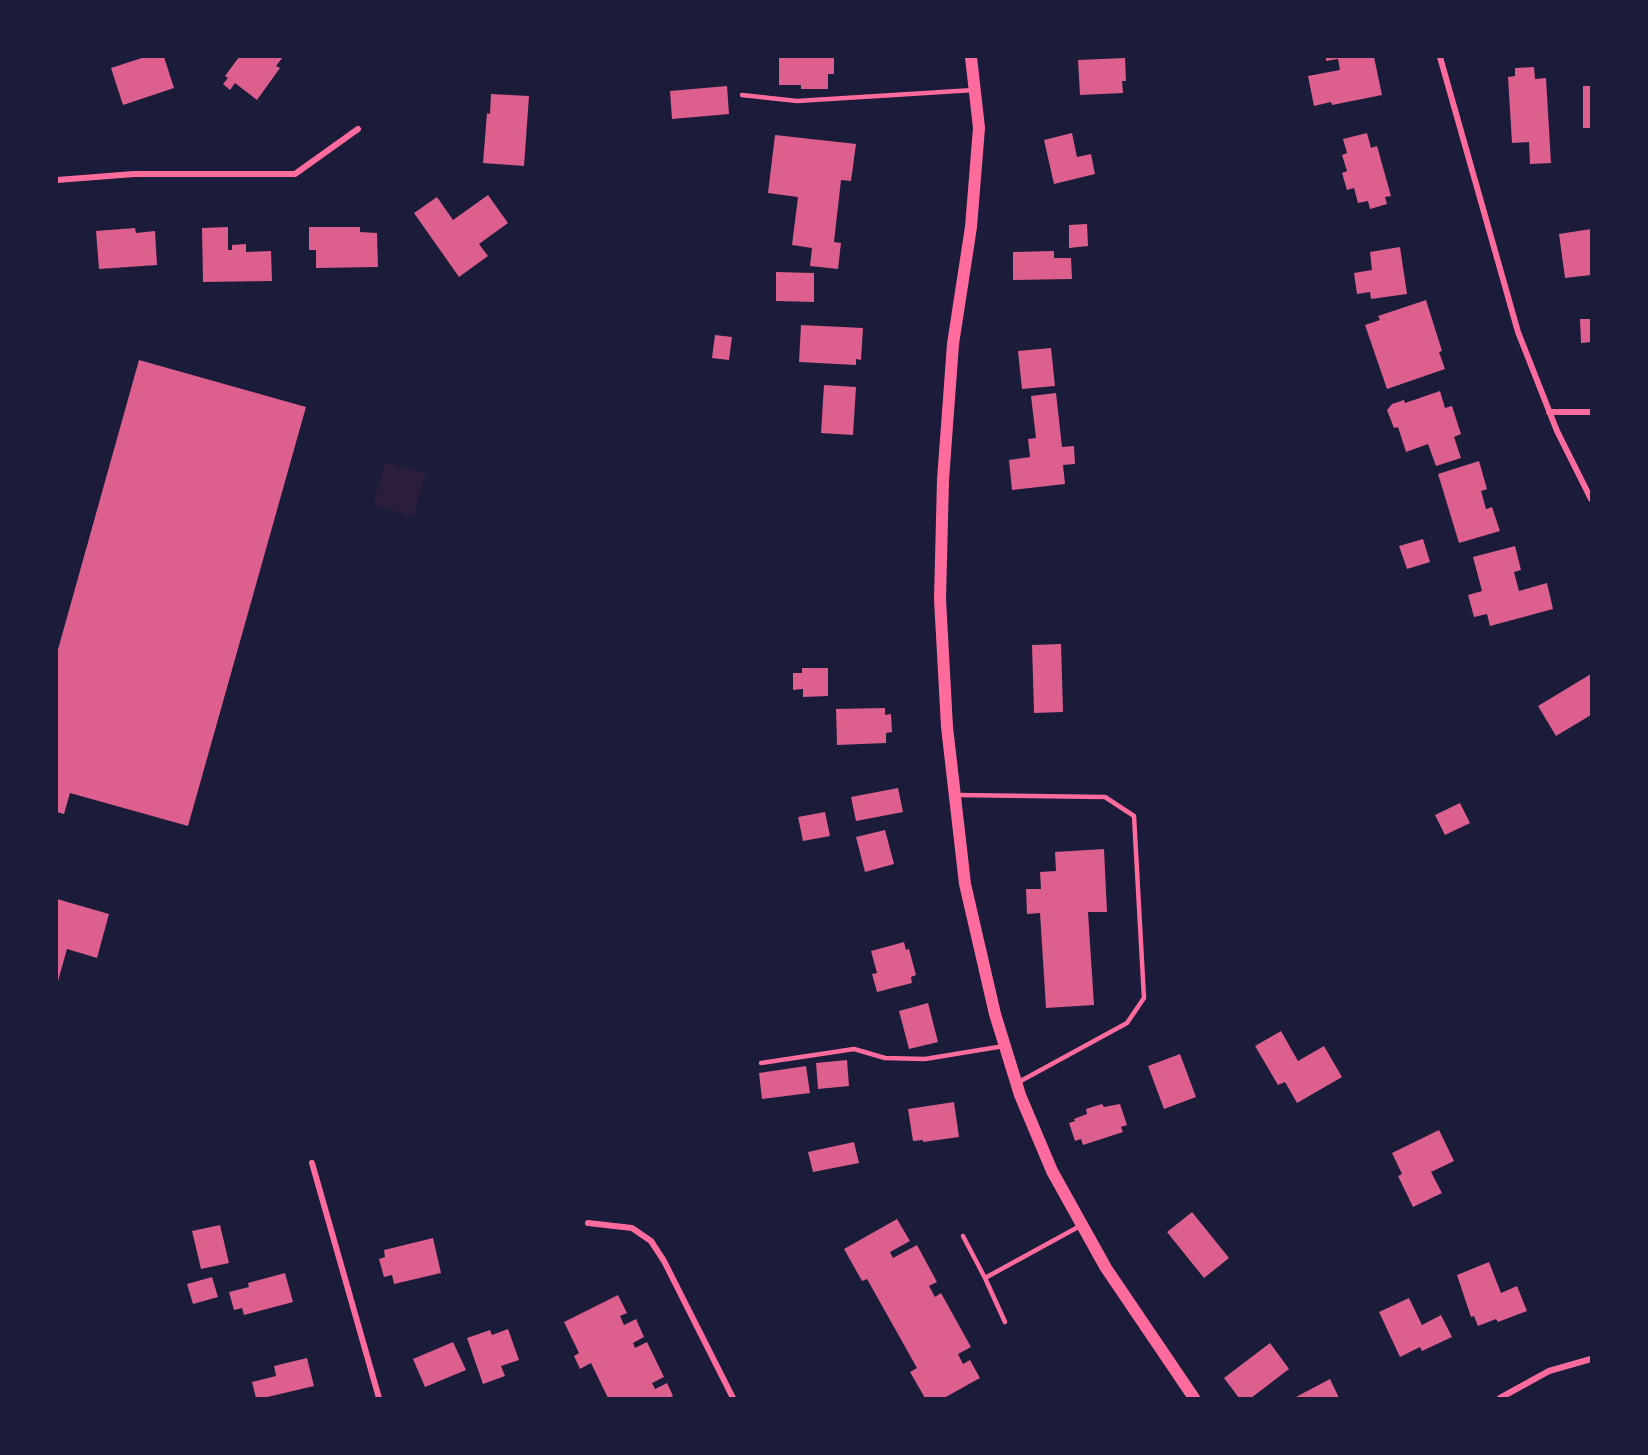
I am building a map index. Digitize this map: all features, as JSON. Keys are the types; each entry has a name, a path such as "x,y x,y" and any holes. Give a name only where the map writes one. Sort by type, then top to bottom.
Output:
{"main road":[{"path":"971,57 979,128 970,227 953,344 943,480 940,575 947,727 965,884 995,1014 1016,1084 1052,1171 1106,1268 1194,1398"}],"street":[{"path":"1440,57 1518,332 1549,412 1591,499"},
{"path":"57,180 134,174 295,174 358,129"},
{"path":"1549,412 1591,412"},
{"path":"312,1163 379,1398"},
{"path":"588,1223 632,1228 651,1241 664,1261 733,1398"},
{"path":"1500,1398 1549,1371 1591,1359"}],"lane":[{"path":"742,95 797,101 974,90"},
{"path":"954,795 1105,797 1134,816 1144,998 1127,1023 1016,1084"},
{"path":"761,1062 854,1049 885,1058 924,1059 1005,1046"},
{"path":"985,1278 1082,1225"},
{"path":"963,1236 1005,1322"}],"shaded area":[{"path":"385,462 426,473 413,516 373,505"}],"building":[{"path":"145,57 164,57 174,88 123,105 111,68"},
{"path":"239,57 283,57 276,66 280,68 257,100 235,83 230,90 223,84 228,78 225,76"},
{"path":"779,57 834,58 834,74 828,74 828,89 801,89 801,85 779,85"},
{"path":"1326,57 1374,57 1382,95 1332,105 1331,102 1314,106 1308,76 1340,70 1338,59 1326,61"},
{"path":"1125,58 1126,81 1122,81 1123,93 1080,95 1078,60"},
{"path":"1534,67 1535,79 1546,78 1551,163 1530,164 1529,142 1512,143 1508,77 1515,76 1515,68"},
{"path":"727,86 729,114 672,119 670,91"},
{"path":"1583,86 1591,86 1591,128 1583,128"},
{"path":"491,94 529,96 524,166 483,163"},
{"path":"1072,133 1077,157 1091,154 1095,174 1054,184 1044,140"},
{"path":"1367,133 1371,148 1377,146 1391,196 1385,197 1387,204 1370,209 1368,201 1358,203 1354,188 1347,190 1342,173 1347,171 1342,155 1347,153 1343,139"},
{"path":"775,135 856,144 851,181 841,180 834,242 841,243 838,269 810,266 812,248 792,245 798,197 768,193"},
{"path":"488,195 508,223 479,244 488,256 459,277 414,213 437,197 453,220"},
{"path":"1087,224 1088,246 1069,248 1069,225"},
{"path":"228,227 228,250 232,250 232,245 246,244 246,252 271,251 272,281 203,282 202,228"},
{"path":"309,227 360,227 360,232 377,233 378,267 316,268 316,250 309,250"},
{"path":"135,228 136,233 155,231 157,265 99,269 96,231"},
{"path":"1591,229 1591,275 1565,278 1559,234"},
{"path":"1400,247 1407,294 1371,299 1370,292 1357,294 1354,273 1372,270 1370,252"},
{"path":"1054,251 1054,258 1071,258 1072,279 1013,280 1013,252"},
{"path":"776,272 814,273 814,302 776,301"},
{"path":"1426,300 1442,351 1439,352 1445,369 1387,389 1365,325 1380,320 1378,316"},
{"path":"1580,319 1591,319 1591,342 1581,343"},
{"path":"801,325 863,328 861,360 856,359 856,365 799,362"},
{"path":"715,335 732,337 729,360 712,358"},
{"path":"1051,348 1055,386 1022,389 1018,351"},
{"path":"139,360 306,407 188,826 70,793 64,814 57,812 57,653"},
{"path":"824,385 856,387 853,435 821,433"},
{"path":"1440,391 1445,408 1452,406 1461,434 1454,437 1461,458 1436,466 1428,444 1406,452 1398,427 1394,428 1387,410 1392,404 1404,400 1405,403"},
{"path":"1056,393 1062,447 1074,446 1075,464 1063,465 1065,484 1012,490 1009,460 1030,457 1028,439 1036,438 1031,396"},
{"path":"1479,461 1487,489 1481,491 1486,509 1492,507 1500,531 1459,543 1438,474"},
{"path":"1423,539 1430,562 1407,569 1399,546"},
{"path":"1515,546 1521,570 1514,572 1519,591 1547,583 1553,609 1490,626 1487,614 1474,617 1468,595 1482,591 1473,557"},
{"path":"1061,644 1063,712 1034,713 1032,645"},
{"path":"802,668 828,668 828,696 803,697 803,689 793,690 793,673 802,673"},
{"path":"1591,674 1591,715 1556,736 1538,706"},
{"path":"885,708 885,715 891,714 892,732 886,733 886,743 837,745 836,709"},
{"path":"898,788 903,812 856,821 851,797"},
{"path":"1460,803 1470,823 1445,835 1435,815"},
{"path":"825,812 830,836 803,841 798,817"},
{"path":"885,830 894,864 865,872 856,837"},
{"path":"1104,849 1107,912 1088,912 1094,1005 1046,1008 1040,913 1027,914 1026,889 1041,889 1040,872 1056,871 1055,852"},
{"path":"57,899 109,914 97,958 67,949 58,981"},
{"path":"904,942 906,950 909,949 916,975 911,977 912,983 877,992 872,974 877,973 871,951"},
{"path":"928,1003 938,1042 909,1049 899,1011"},
{"path":"1281,1031 1298,1061 1324,1046 1342,1077 1297,1103 1285,1082 1278,1085 1255,1046"},
{"path":"1180,1054 1196,1097 1164,1109 1148,1066"},
{"path":"847,1060 849,1086 818,1089 816,1063"},
{"path":"806,1066 810,1093 762,1099 759,1073"},
{"path":"954,1102 959,1137 923,1142 923,1140 913,1141 908,1109"},
{"path":"1102,1104 1104,1107 1120,1104 1127,1125 1121,1127 1123,1132 1083,1145 1081,1139 1075,1141 1069,1123 1087,1114 1086,1109"},
{"path":"1439,1130 1454,1161 1431,1172 1442,1193 1413,1207 1398,1176 1402,1174 1392,1153"},
{"path":"854,1142 859,1163 813,1172 808,1152"},
{"path":"1192,1212 1229,1258 1204,1278 1167,1232"},
{"path":"897,1219 910,1241 890,1252 893,1258 917,1245 937,1282 929,1286 935,1297 941,1293 971,1347 958,1354 963,1364 970,1360 980,1378 944,1398 925,1398 910,1372 917,1368 867,1279 862,1281 844,1249"},
{"path":"220,1225 229,1263 201,1269 192,1231"},
{"path":"433,1238 441,1273 394,1284 392,1275 384,1277 379,1259 385,1257 384,1250"},
{"path":"1489,1262 1501,1293 1517,1286 1527,1311 1498,1322 1496,1319 1478,1326 1474,1316 1471,1317 1457,1275"},
{"path":"285,1273 293,1302 244,1315 242,1308 234,1310 229,1292 249,1287 248,1283"},
{"path":"212,1277 218,1297 193,1304 187,1284"},
{"path":"618,1295 627,1313 620,1316 624,1325 636,1319 644,1337 633,1343 635,1348 647,1342 664,1377 652,1383 655,1389 667,1383 673,1396 669,1398 608,1398 591,1363 580,1369 574,1356 579,1353 564,1322"},
{"path":"1409,1298 1422,1325 1441,1315 1452,1337 1422,1351 1420,1347 1400,1357 1379,1312"},
{"path":"508,1329 519,1360 501,1366 505,1376 483,1384 467,1338 490,1330 492,1335"},
{"path":"453,1342 466,1370 425,1387 413,1359"},
{"path":"1270,1343 1289,1369 1251,1398 1239,1398 1224,1378"},
{"path":"307,1358 314,1386 256,1398 252,1382 276,1376 274,1366"},
{"path":"1330,1379 1339,1398 1294,1398"}]}
